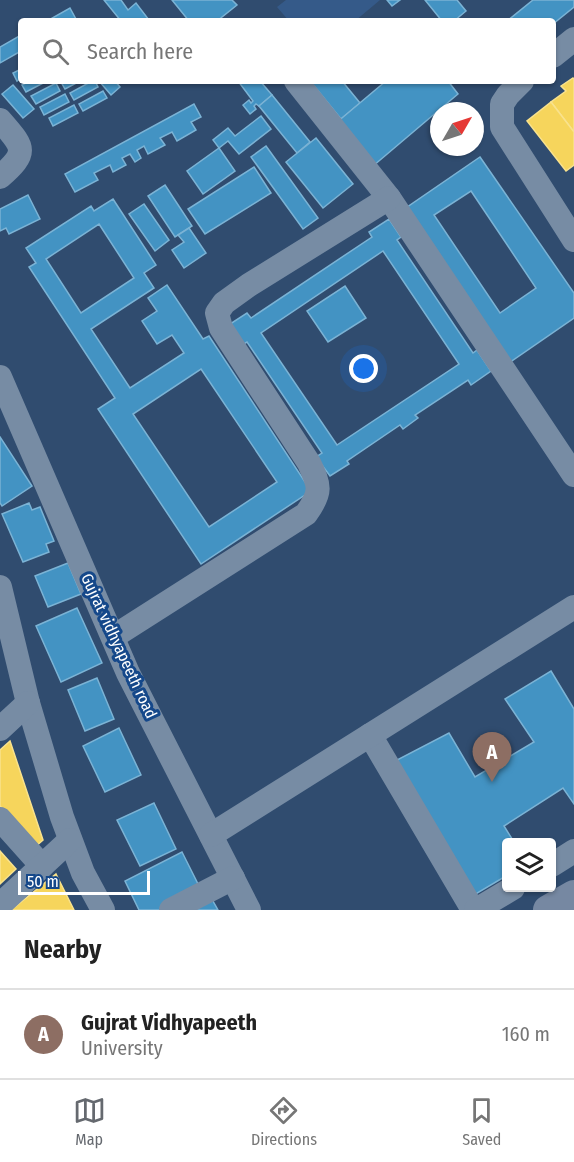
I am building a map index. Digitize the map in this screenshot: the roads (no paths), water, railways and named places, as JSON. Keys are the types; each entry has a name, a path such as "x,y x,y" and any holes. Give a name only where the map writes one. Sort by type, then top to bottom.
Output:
{"main road":[{"path":"548,910 574,895"}],"street":[{"path":"556,54 574,39"},
{"path":"298,84 389,198 574,475"},
{"path":"519,84 502,104 502,128 574,240"},
{"path":"0,120 18,142 21,153 15,164 0,177"},
{"path":"112,637 306,514 316,499 319,483 309,463 221,328 217,313 224,303 249,285 389,198"},
{"name":"Gujrat vidhyapeeth road","path":"0,377 128,673 249,910"},
{"path":"0,587 7,640 70,840 83,873 103,910"},
{"path":"211,835 574,607"},
{"path":"0,729 28,704"},
{"path":"370,735 474,910 506,892"},
{"path":"0,819 42,866"},
{"path":"0,905 70,840"},
{"path":"556,862 574,851"},
{"path":"171,910 233,878"}],"water":[{"path":"286,0 380,0 359,18 286,18 277,7"}],"place":[{"name":"Gujrat Vidhyapeeth","path":"492,782"}]}
